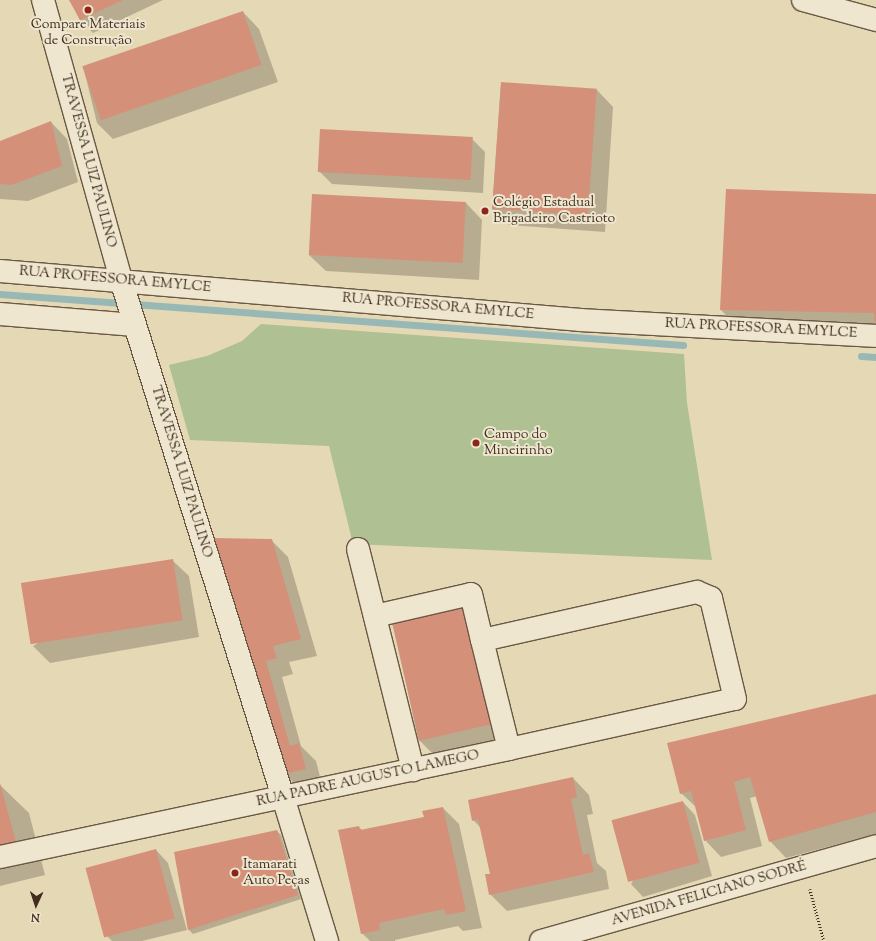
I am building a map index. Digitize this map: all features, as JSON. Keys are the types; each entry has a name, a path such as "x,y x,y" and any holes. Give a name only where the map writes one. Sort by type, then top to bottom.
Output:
{"street":[{"name":"TRAVESSA LUIZ PAULINO","path":"43,0 121,280 283,797 326,941"},
{"path":"803,0 876,20"},
{"name":"RUA PROFESSORA EMYLCE","path":"0,271 121,280 581,320 876,336"},
{"path":"0,314 135,325"},
{"path":"358,549 413,770"},
{"name":"RUA PADRE AUGUSTO LAMEGO","path":"0,857 735,700 710,598 697,592 482,640"},
{"path":"375,616 471,594 509,749"},
{"name":"AVENIDA FELICIANO SODRÉ","path":"541,941 876,846"}],"path":[{"path":"805,867 824,941"}],"green space":[{"name":"Campo do Mineirinho","path":"261,324 684,354 687,403 712,560 353,544 329,446 190,440 169,365 207,356 242,341"}],"building":[{"name":"Compare Materiais de Construção","path":"69,0 123,0 80,20"},
{"path":"243,11 262,65 101,120 82,66"},
{"path":"501,82 597,89 588,215 492,209"},
{"path":"51,121 62,166 11,185 0,184 0,141"},
{"path":"320,129 473,137 471,180 318,172"},
{"path":"726,189 876,194 876,322 874,313 720,310"},
{"path":"312,194 466,202 463,263 309,255"},
{"path":"214,538 272,539 301,639 273,646 277,658 266,661 290,746 299,743 306,769 289,773 278,768"},
{"path":"173,559 183,620 31,644 21,583"},
{"path":"465,601 493,724 419,741 391,618"},
{"path":"876,694 876,812 769,842 750,777 734,782 746,830 704,841 691,791 680,794 667,743"},
{"path":"573,777 577,797 571,799 583,855 589,853 594,872 489,895 485,874 490,874 478,819 472,821 468,800"},
{"path":"0,783 17,846 0,851"},
{"path":"683,801 700,863 628,882 612,820"},
{"path":"443,807 466,911 446,915 444,909 379,923 380,930 361,934 338,830 359,826 360,830 424,817 422,811"},
{"name":"Itamarati Auto Peças","path":"277,830 298,895 188,930 174,852"},
{"path":"156,849 175,919 104,937 85,868"}],"waterway":[{"path":"0,294 683,345"},
{"path":"861,356 876,357"}],"place":[{"name":"Compare Materiais de Construção","path":"88,10"},
{"name":"Colégio Estadual Brigadeiro Castrioto","path":"485,211"},
{"name":"Campo do Mineirinho","path":"476,443"},
{"name":"Itamarati Auto Peças","path":"235,873"}]}
